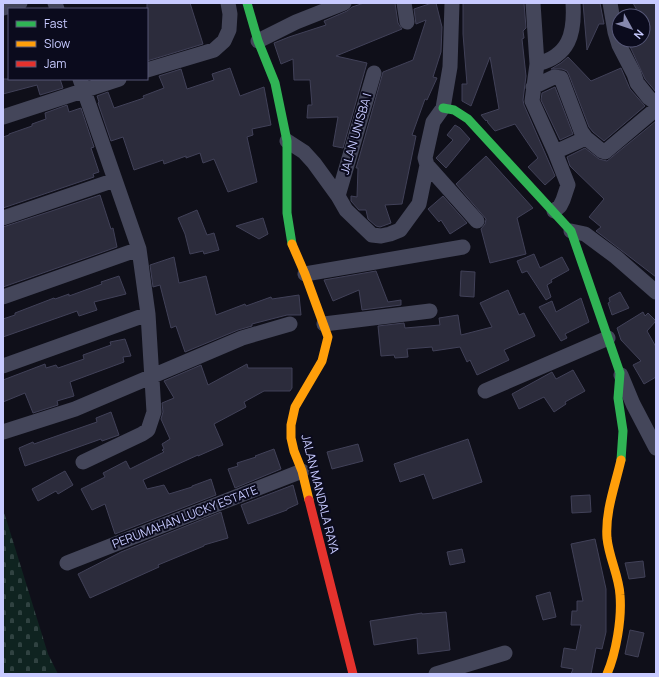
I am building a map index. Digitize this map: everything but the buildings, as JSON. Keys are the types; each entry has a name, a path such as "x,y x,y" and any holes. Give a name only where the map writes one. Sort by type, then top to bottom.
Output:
{"street":[{"path":"3,8 20,3"},
{"path":"148,70 214,50 224,41 229,30 230,14 228,3"},
{"name":"JALAN MANDALA RAYA","path":"247,3 258,41 275,83 287,141 288,213 292,244 305,274 328,337 320,367 295,407 291,425 291,438 302,472 352,674"},
{"path":"258,41 296,22 344,3"},
{"path":"404,3 407,22"},
{"path":"452,3 450,67 443,108 433,122 425,158 427,165 477,221"},
{"path":"533,3 537,64 532,101 556,152 568,185 560,206 554,211"},
{"path":"537,64 548,61 559,54 568,42 571,30 573,3"},
{"path":"610,3 615,32 637,84 656,104"},
{"name":"JALAN UNISBA I","path":"338,196 374,73"},
{"path":"533,87 554,77 561,78 581,132 586,138 605,152 656,109"},
{"path":"4,115 82,84 112,80"},
{"path":"82,84 139,249 148,314 154,412 148,430 82,462"},
{"path":"443,108 454,110 468,119 571,230 620,373 656,448"},
{"path":"556,152 586,138"},
{"path":"287,141 304,152 338,196 346,210 372,235 381,236 400,230 419,204 427,165"},
{"path":"3,218 115,180"},
{"path":"571,230 585,234 616,257 656,292"},
{"path":"305,274 463,247"},
{"path":"3,297 139,249"},
{"path":"324,324 430,311"},
{"path":"3,366 148,314"},
{"path":"3,432 75,409 242,338 290,324"},
{"path":"485,390 608,338"},
{"path":"606,674 610,667 618,634 620,595 608,539 607,515 622,457 623,431 618,398 620,373"},
{"name":"PERUMAHAN LUCKY ESTATE","path":"67,563 302,472"},
{"path":"436,674 505,653"}],"green space":[{"path":"3,509 48,654 58,674 3,674"}],"traffic: fast":[{"path":"247,3 258,41 275,83 287,141 287,213 292,244"},
{"path":"443,108 454,110 468,119 571,231 620,373 618,398 623,431 621,460"}],"traffic: slow":[{"path":"292,244 305,274 328,337 322,361 295,407 291,425 291,438 294,451 302,471 309,500"},
{"path":"607,674 618,636 620,615 618,581 608,545 607,528 611,499 621,460"}],"traffic: jam":[{"path":"309,500 353,674"}]}
